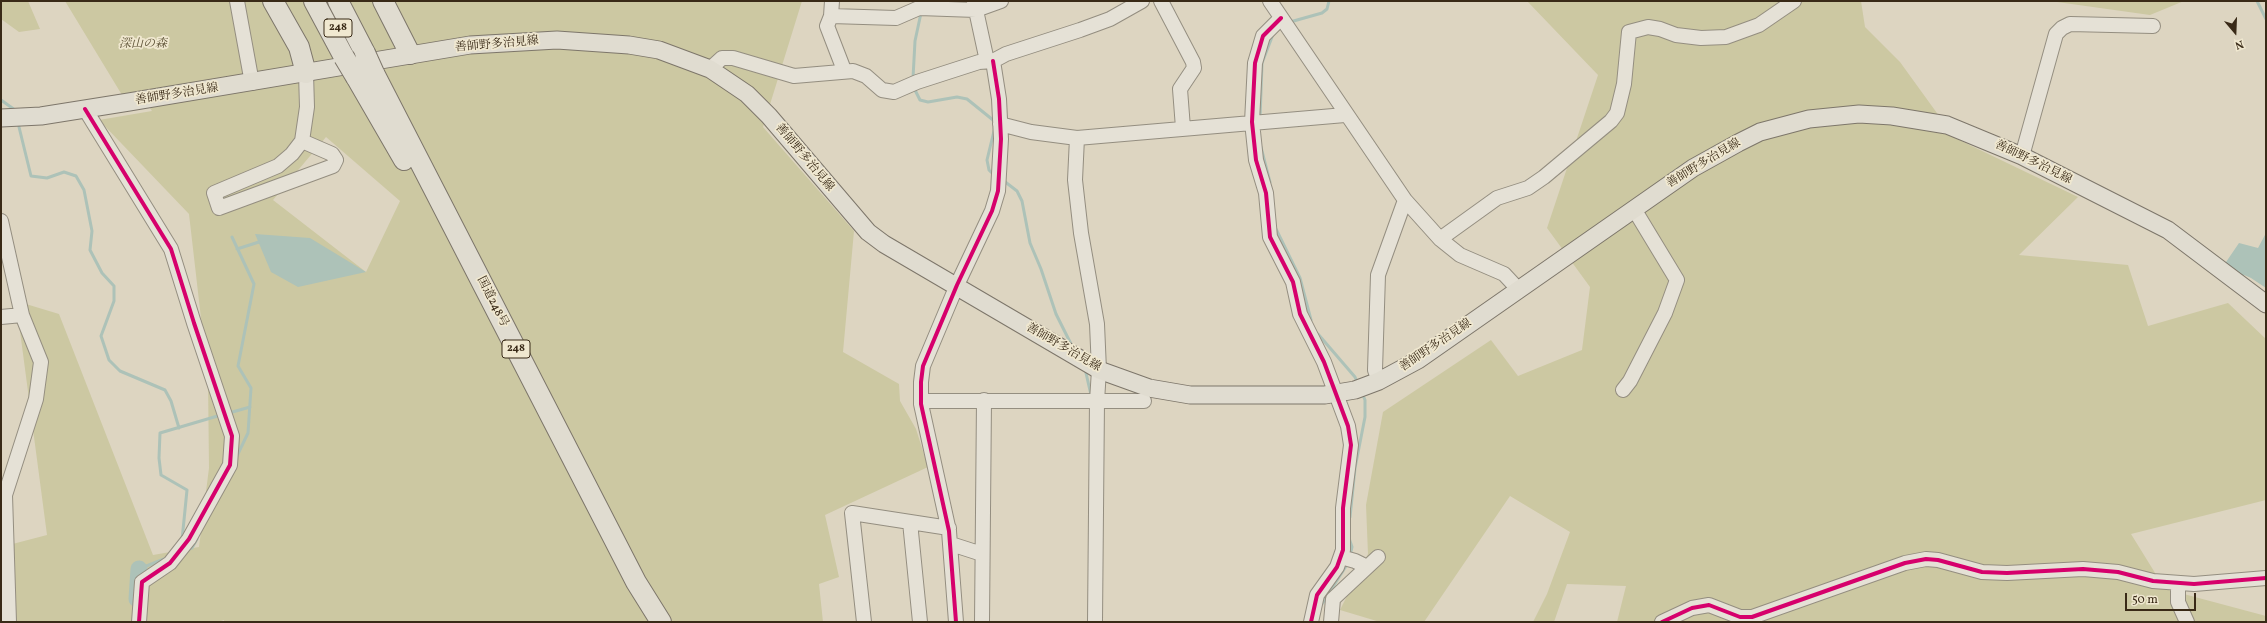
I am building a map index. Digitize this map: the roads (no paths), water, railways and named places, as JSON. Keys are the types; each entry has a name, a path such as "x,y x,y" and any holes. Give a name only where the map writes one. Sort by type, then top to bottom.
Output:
{"highway":[{"path":"273,1 298,47 306,73"},
{"path":"314,1 356,53"},
{"name":"国道248号","path":"323,1 356,53"},
{"name":"国道248号","path":"338,1 364,75 404,160 618,577 645,622"},
{"path":"348,1 356,17 356,53"},
{"path":"383,1 410,54"},
{"name":"国道248号","path":"364,75 636,582 661,622"}],"main road":[{"name":"善師野多治見線","path":"1,118 40,116 252,83 410,54 470,45 557,40 629,45 659,50 710,69 747,94 769,116 868,232 884,244 957,285 1099,370 1149,388 1183,394 1335,394 1367,386 1418,360 1693,168 1738,143 1760,132 1809,119 1859,114 1892,116 1948,125 2022,156 2168,230 2266,304"}],"street":[{"path":"238,1 252,83"},
{"path":"832,1 830,16 826,26 844,70"},
{"path":"830,16 896,18 919,8 975,6 1001,1"},
{"path":"710,69 722,58 728,58 794,76 844,70 853,71 866,76 882,90 894,92 917,82 990,61 1006,54 1110,19 1142,1"},
{"path":"1161,1 1193,62 1194,68 1180,89 1183,128"},
{"path":"1270,1 1345,115 1404,200 1440,239 1460,255 1504,274 1518,289"},
{"path":"1440,239 1497,198 1528,188 1544,177 1611,121 1617,113 1624,84 1629,32 1648,27 1660,29 1676,35 1702,38 1726,37 1759,25 1794,1"},
{"path":"956,622 949,528 921,400 923,366 957,285 992,211 998,191 1000,124 999,99 975,6"},
{"path":"1281,18 1263,36 1255,63 1257,122 1256,160 1266,193 1270,237 1293,282 1300,314 1324,362 1348,426 1351,445 1343,508 1351,561 1333,599 1331,622"},
{"path":"2022,156 2056,34 2062,28 2070,24 2154,26"},
{"path":"302,141 332,154 336,160 333,166 219,208 214,193 278,166 292,154 302,141 307,107 306,73"},
{"path":"85,108 172,249 194,323 232,436 230,465 189,538 170,564 142,582 139,622"},
{"path":"1000,124 1031,132 1077,138 1345,115"},
{"path":"1077,138 1075,180 1081,232 1097,324 1099,370 1090,401 1095,622"},
{"path":"1367,386 1375,370 1378,275 1404,200"},
{"path":"1623,390 1630,381 1665,313 1677,280 1634,209"},
{"path":"1,220 22,315 41,362 41,375 36,399 5,495 4,528 9,622"},
{"path":"1,317 22,315"},
{"path":"921,400 1144,401"},
{"path":"982,622 984,400"},
{"path":"864,622 852,513 949,528"},
{"path":"910,522 920,622"},
{"path":"951,544 982,554"},
{"path":"1311,622 1320,591 1337,567 1351,561 1378,557"},
{"path":"1662,622 1692,608 1709,604 1740,617 1752,617 1905,563 1926,559 1938,560 1982,572 2006,573 2083,569 2118,572 2153,581 2178,583 2266,578"},
{"path":"2178,583 2178,602 2188,622"},
{"path":"1320,591 1333,599"}],"waterway":[{"path":"1290,22 1322,13 1327,9 1329,1"},
{"path":"2257,1 2266,19"},
{"path":"913,78 915,41 921,13"},
{"path":"1260,119 1262,63 1272,37"},
{"path":"914,88 920,100 928,102 957,97 967,99 993,120 994,123"},
{"path":"1,100 15,110"},
{"path":"19,127 31,176 47,178 64,172 76,176 84,190 92,231 90,250 102,273 114,286 114,301 101,336 109,360 120,371 165,390 171,401 179,428"},
{"path":"994,131 987,160 989,170 994,175"},
{"path":"1261,147 1270,182"},
{"path":"1004,181 1017,191 1022,201 1030,243 1041,269 1056,314 1071,344"},
{"path":"1276,229 1300,278 1311,320"},
{"path":"232,237 254,284 238,366 251,388 248,433 236,458"},
{"path":"237,249 259,242"},
{"path":"1318,334 1355,377 1358,384"},
{"path":"1086,373 1091,395"},
{"path":"1350,517 1355,468 1365,417 1365,400 1362,393"},
{"path":"229,413 250,407"},
{"path":"182,540 187,490 161,475 159,458 160,433 221,415"},
{"path":"1349,538 1352,547 1350,556"},
{"path":"186,550 192,548 197,539"},
{"path":"139,569 164,559"},
{"path":"1322,604 1348,563"},
{"path":"137,599 139,569"}],"park label":[{"name":"深山の森","path":"143,45"}]}
